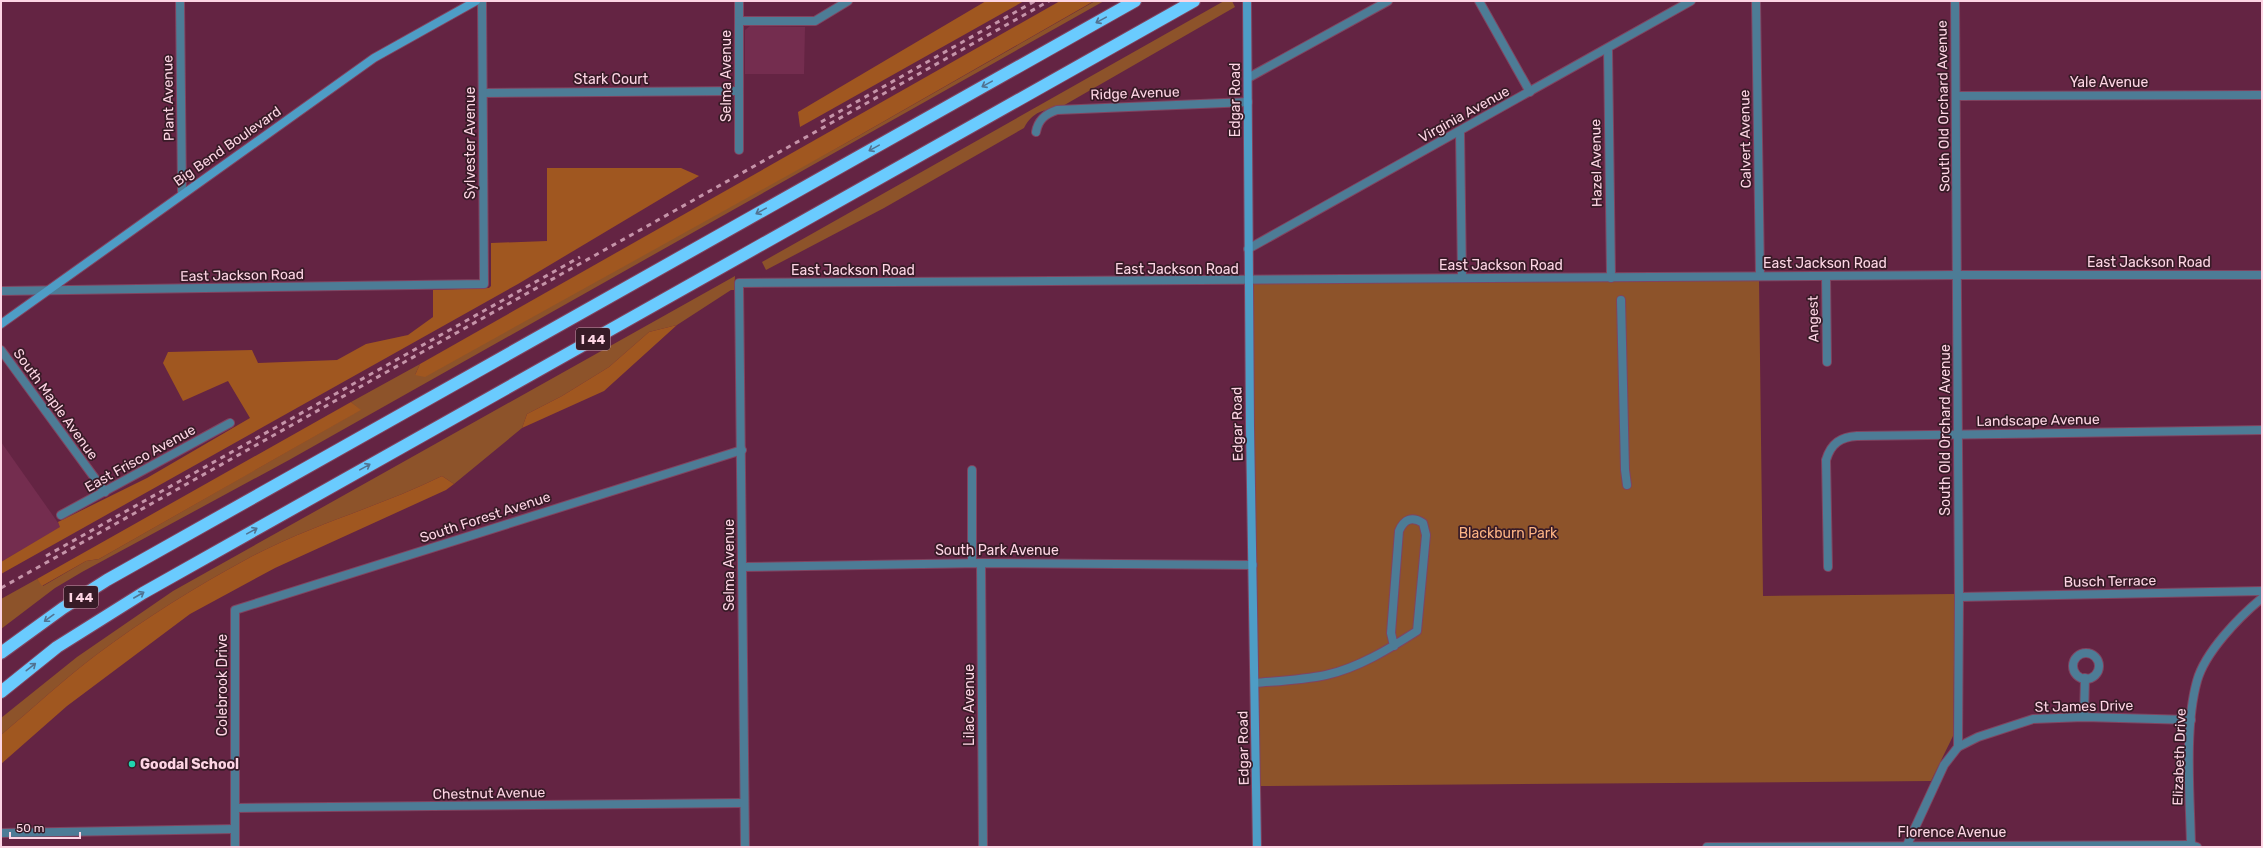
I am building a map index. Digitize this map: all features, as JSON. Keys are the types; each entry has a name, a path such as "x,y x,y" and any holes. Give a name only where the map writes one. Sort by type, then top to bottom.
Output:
{"highway":[{"name":"I 44","path":"1,653 63,608 146,558 1135,1"},
{"name":"I 44","path":"1,692 57,647 143,593 1194,1"}],"street":[{"name":"Plant Avenue","path":"180,1 182,194"},
{"name":"Big Bend Boulevard","path":"1,324 374,58 476,1"},
{"name":"Sylvester Avenue","path":"482,1 484,284"},
{"name":"Selma Avenue","path":"739,1 739,150"},
{"path":"739,21 816,21 848,1"},
{"name":"Edgar Road","path":"1247,1 1248,281 1257,847"},
{"path":"1248,78 1388,1"},
{"path":"1479,1 1530,92"},
{"name":"Virginia Avenue","path":"1248,249 1460,132 1692,1"},
{"name":"Calvert Avenue","path":"1756,1 1760,276"},
{"name":"South Old Orchard Avenue","path":"1955,1 1959,597 1958,747"},
{"name":"Hazel Avenue","path":"1608,49 1611,278"},
{"name":"Stark Court","path":"483,93 739,91"},
{"name":"Yale Avenue","path":"1956,96 2262,95"},
{"name":"Ridge Avenue","path":"1036,132 1038,123 1045,116 1057,110 1248,102"},
{"path":"1460,132 1462,278"},
{"name":"East Jackson Road","path":"739,283 1248,281 1760,276 2262,275"},
{"name":"Angest","path":"1826,276 1827,362"},
{"name":"Selma Avenue","path":"739,283 742,450 745,847"},
{"name":"East Jackson Road","path":"1,290 47,291 484,284"},
{"path":"1621,300 1625,470 1627,485"},
{"name":"South Maple Avenue","path":"1,350 105,492"},
{"name":"East Frisco Avenue","path":"61,515 230,423"},
{"name":"Landscape Avenue","path":"1828,567 1826,460 1829,451 1834,444 1850,436 2262,430"},
{"name":"South Forest Avenue","path":"235,610 742,450"},
{"path":"972,470 972,563"},
{"path":"1255,684 1326,675 1359,664 1394,646 1418,631 1426,536 1423,523 1413,519 1406,520 1402,524 1399,531 1390,633 1394,646"},
{"name":"South Park Avenue","path":"742,567 972,563 1253,565"},
{"name":"Lilac Avenue","path":"981,563 983,847"},
{"name":"Busch Terrace","path":"1959,597 2262,591"},
{"name":"Elizabeth Drive","path":"2194,846 2190,743 2191,720 2197,681 2206,662 2219,642 2248,609 2262,598"},
{"name":"Colebrook Drive","path":"235,610 235,829"},
{"path":"2084,717 2085,678"},
{"name":"St James Drive","path":"1958,747 1978,737 2033,719 2084,717 2191,720"},
{"path":"1907,845 1944,765 1958,747"},
{"name":"Chestnut Avenue","path":"235,808 744,803"},
{"path":"1,833 235,829 235,847"},
{"name":"Florence Avenue","path":"1707,847 1907,845 2194,846"}],"shaded area":[{"path":"986,1 1024,1 800,127 798,112"},
{"path":"1060,1 1094,1 846,143 425,377 415,375 420,364"},
{"path":"750,26 805,27 804,74 745,74 745,30"},
{"path":"547,168 681,168 699,176 518,284 1,574 1,562 60,527 58,522 147,478 250,418 228,381 183,401 163,363 168,352 252,350 258,363 337,360 366,344 408,335 433,317 433,290 489,288 491,286 491,243 547,241"},
{"path":"677,325 604,391 522,428 527,414 562,396 609,367 649,332"},
{"path":"351,402 361,410 99,559 86,561 42,586 37,579"},
{"path":"1,442 61,527 1,562"},
{"path":"442,476 454,484 446,490 275,568 190,614 67,706 1,764 1,735 60,684 114,642 151,616 208,581 271,547"}],"green space":[{"path":"1095,1 1104,1 289,460 82,572 55,588 1,629 1,599 37,579 43,586 86,561 99,559 360,410 351,402 420,364 415,375 846,143"},
{"path":"1224,1 1232,1 1235,7 1061,107 1040,112 1027,122 1024,128 884,208 766,270 762,262"},
{"path":"735,276 734,290 731,290 677,325 649,332 609,367 562,396 527,414 522,428 454,484 442,476 394,497 295,536 247,559 189,592 114,642 72,674 1,735 1,718 77,657 173,591"},
{"name":"Blackburn Park","path":"1759,279 1763,596 1955,594 1953,736 1931,781 1260,786 1251,284"}],"railway":[{"path":"821,122 1035,1"},
{"path":"1,588 1049,1"},
{"path":"46,556 580,257"}],"place":[{"name":"Goodal School","path":"132,764"}]}
